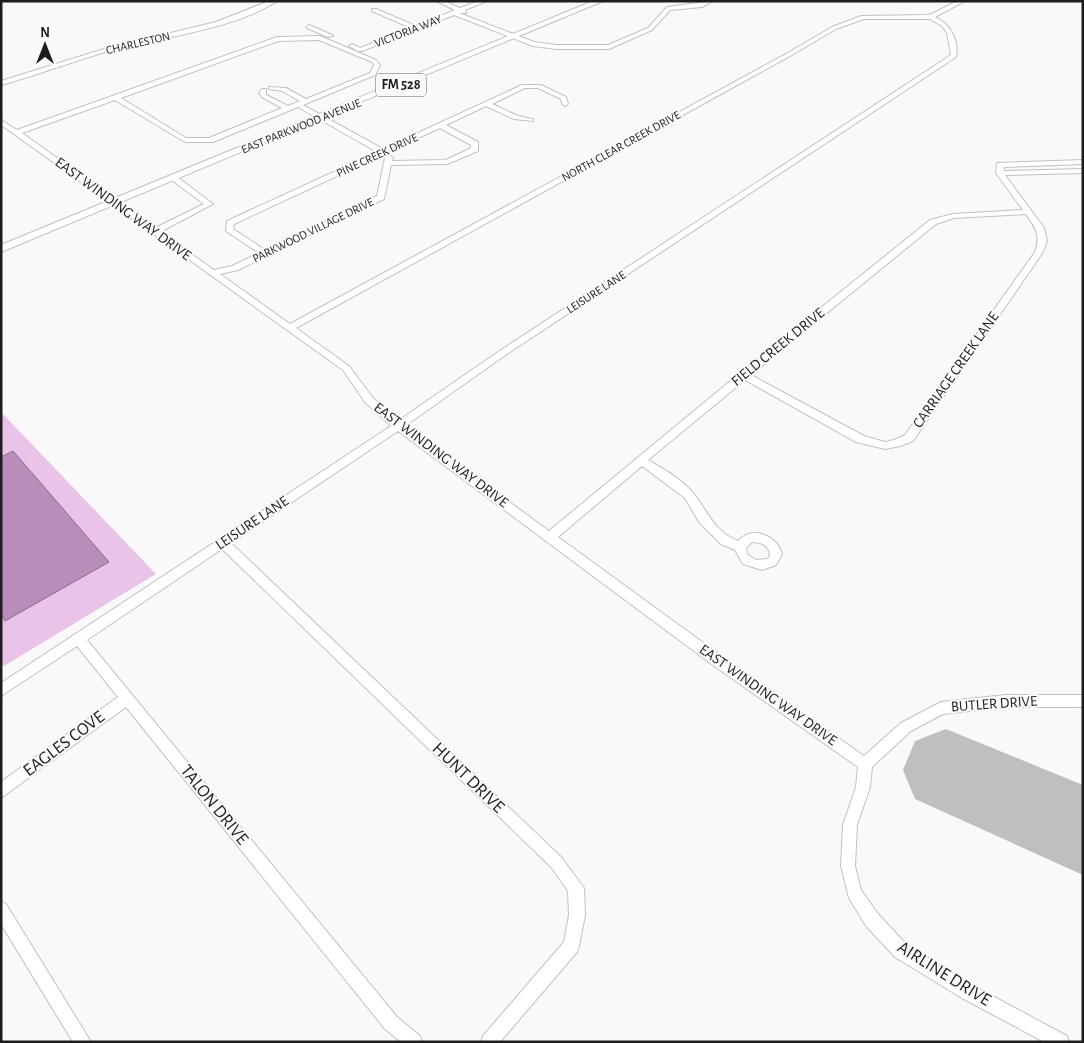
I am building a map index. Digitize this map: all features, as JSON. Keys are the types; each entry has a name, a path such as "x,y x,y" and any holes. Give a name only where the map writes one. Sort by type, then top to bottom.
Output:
{"main road":[{"name":"EAST PARKWOOD AVENUE","path":"1,250 600,1"}],"street":[{"name":"CHARLESTON","path":"1,84 88,54 249,14 274,1"},
{"path":"438,1 457,12 546,47 609,47 650,29 665,10 669,8 702,5 710,1"},
{"path":"458,1 470,6"},
{"name":"VICTORIA WAY","path":"309,26 360,50 484,1"},
{"name":"NORTH CLEAR CREEK DRIVE","path":"289,328 788,56 834,28 872,15 932,16 962,1"},
{"path":"374,10 416,28"},
{"name":"LEISURE LANE","path":"1,690 398,426 688,228 954,56 952,33 945,24 932,16"},
{"path":"16,132 277,39 320,38 374,61 377,65 373,74 216,138 185,140 115,97"},
{"name":"PINE CREEK DRIVE","path":"264,253 232,232 230,223 524,86 539,86 564,98 565,104"},
{"path":"289,109 264,96 262,93 268,89 284,89 322,117 383,152 390,158 388,163 452,161 475,149 476,144 441,125"},
{"path":"487,104 516,118 532,120"},
{"name":"EAST WINDING WAY DRIVE","path":"1,122 346,368 369,400 398,426 715,658 864,764"},
{"path":"1083,162 1004,164 999,168 1000,173 1083,171"},
{"name":"PARKWOOD VILLAGE DRIVE","path":"212,273 235,268 381,197 388,163"},
{"name":"CARRIAGE CREEK LANE","path":"743,375 860,439 874,444 895,446 909,438 1039,252 1043,235 1000,173"},
{"path":"155,231 209,204 173,178"},
{"name":"FIELD CREEK DRIVE","path":"550,537 743,375 933,222 961,215 1028,212"},
{"name":"PARKWOOD VILLAGE DRIVE","path":"223,280 235,268"},
{"path":"641,460 689,495 703,519 725,541 740,546"},
{"name":"HUNT DRIVE","path":"223,543 556,862 576,888 577,915 571,946 490,1042"},
{"name":"TALON DRIVE","path":"79,639 391,1023 414,1042"},
{"name":"EAGLES COVE","path":"1,791 127,698"},
{"name":"BUTLER DRIVE","path":"864,764 906,727 941,708 1005,701 1083,701"},
{"name":"AIRLINE DRIVE","path":"864,764 863,787 850,825 848,866 854,893 872,920 901,951 968,992 1061,1042"},
{"path":"1,909 83,1042"}],"shaded area":[{"path":"1,412 156,574 4,666 1,662"},
{"path":"13,451 109,562 5,621 1,615 1,457"}],"runway":[{"path":"946,770 1083,830"}]}
